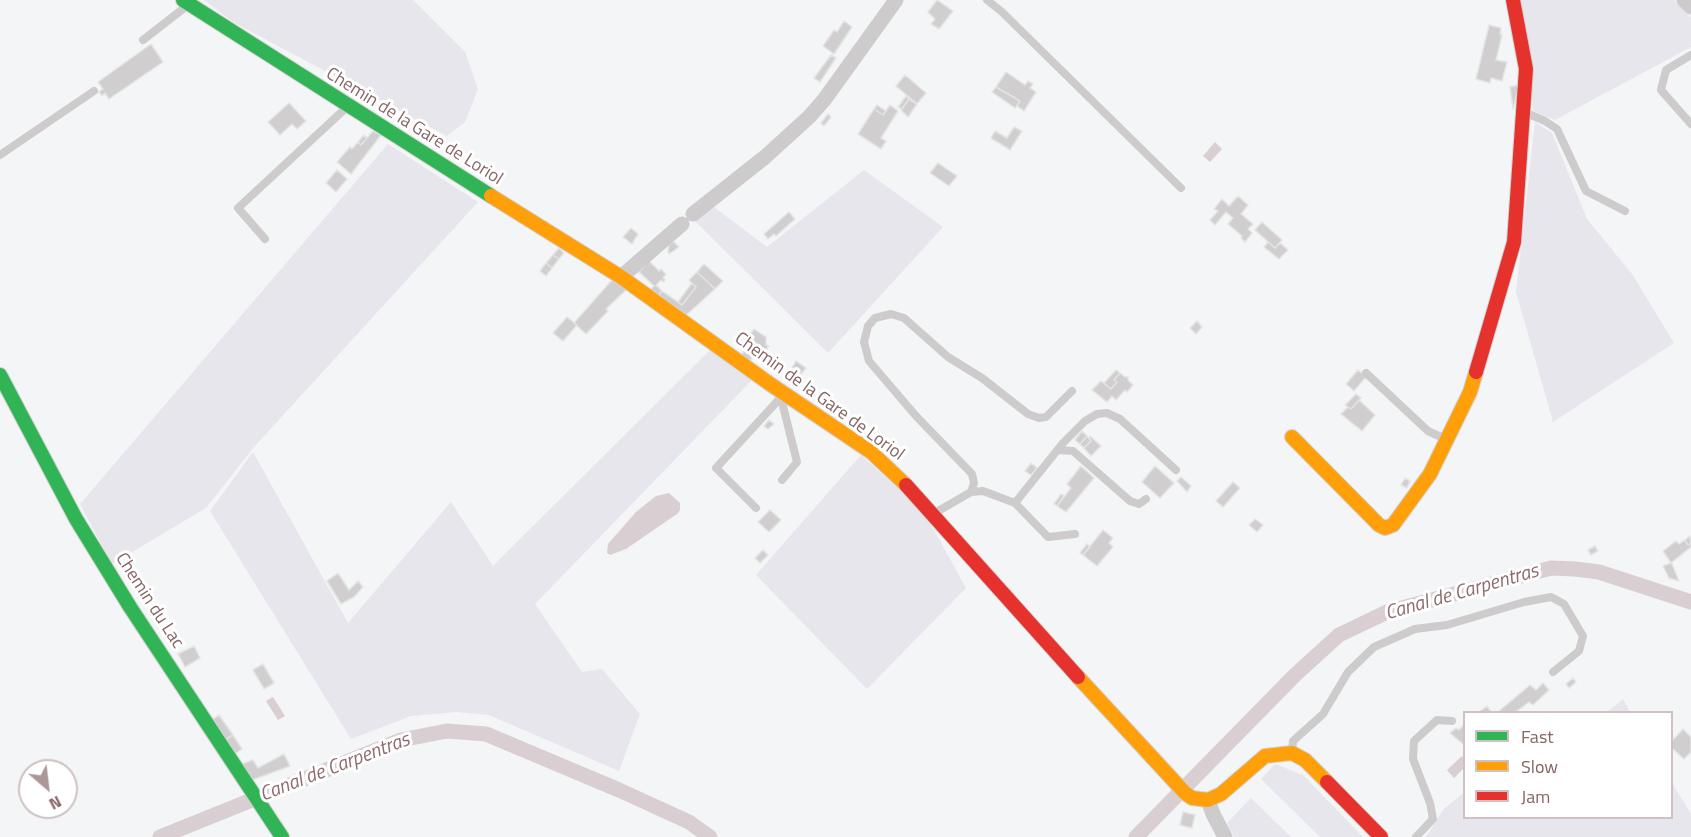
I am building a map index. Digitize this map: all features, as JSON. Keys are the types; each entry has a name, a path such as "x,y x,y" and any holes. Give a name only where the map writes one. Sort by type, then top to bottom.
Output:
{"street":[{"path":"621,277 687,219 765,157 809,117 831,91 896,0"},
{"path":"1292,437 1379,525 1386,528 1393,525 1430,474 1470,392 1514,242 1526,69 1513,0"},
{"path":"1684,0 1691,8"},
{"name":"Chemin de la Gare de Loriol","path":"186,2 621,277 783,396 871,452 901,479 1175,783 1192,798 1208,800"},
{"name":"Chemin du Lac","path":"2,384 76,519 129,607 282,837"},
{"path":"1225,837 1208,800 1221,794 1265,756 1292,753 1305,760 1381,837"}],"lane":[{"path":"987,0 1002,12 1180,188"},
{"path":"143,40 186,2"},
{"path":"1691,55 1666,70 1661,90 1691,124"},
{"path":"0,155 94,91"},
{"path":"265,239 238,208 348,106"},
{"path":"1523,112 1557,129 1586,191 1625,211"},
{"path":"971,492 974,483 972,474 916,416 869,361 864,342 868,326 875,318 891,314 904,318 948,357 982,378 1033,416 1046,417 1072,392"},
{"path":"1366,373 1428,431 1440,437 1449,435"},
{"path":"782,480 797,462 783,396"},
{"path":"756,508 716,468 783,396"},
{"path":"1015,503 1058,450 1085,421 1097,414 1107,413 1120,419 1176,470"},
{"path":"1058,450 1073,451 1130,501 1139,504 1146,500"},
{"path":"932,514 971,492 983,491 1015,503 1048,537 1075,534"},
{"path":"1292,753 1293,741 1323,714 1348,672 1374,647 1415,629 1446,625 1524,602 1551,597 1564,604 1583,636 1579,651 1552,672"},
{"path":"1416,837 1433,819 1430,803 1413,759 1414,741 1437,720 1452,721"}],"shaded area":[{"path":"204,0 413,0 465,52 478,89 465,122 447,136 233,22"},
{"path":"1521,0 1674,0 1691,17 1691,47 1555,120 1533,111"},
{"path":"1535,122 1552,133 1587,219 1632,274 1674,343 1553,422 1516,292"},
{"path":"1215,142 1222,149 1210,162 1203,156"},
{"path":"388,144 478,202 254,447 206,508 112,564 80,504"},
{"path":"864,170 943,227 828,353 695,221 714,207 767,247"},
{"path":"711,349 752,380 535,604 582,672 602,669 640,714 619,771 489,715 457,712 411,716 351,739 210,511 253,452 348,623 451,502 493,566"},
{"path":"861,455 924,512 966,588 867,689 756,575"},
{"path":"669,493 680,503 680,510 677,514 626,549 610,555 607,553 608,544 636,512 656,496"},
{"path":"273,697 285,716 278,720 266,701"},
{"path":"1623,699 1629,711 1608,711"},
{"path":"1462,756 1463,769 1454,778 1447,770"},
{"path":"1275,764 1303,775 1363,837 1320,837 1261,779"},
{"path":"1673,785 1691,814 1691,837 1426,837 1443,810 1463,793 1463,819 1673,819"},
{"path":"1251,798 1291,837 1234,837 1227,823"}],"building":[{"path":"937,0 953,11 939,29 931,24 935,19 928,12"},
{"path":"844,21 852,27 834,54 823,46 834,30 837,32"},
{"path":"1489,25 1501,28 1500,34 1502,35 1496,60 1507,62 1502,81 1491,78 1490,83 1476,79"},
{"path":"151,44 163,62 109,99 105,93 102,96 99,92 103,89 98,82"},
{"path":"831,55 836,58 820,82 814,78"},
{"path":"1006,72 1025,85 1028,81 1033,84 1030,88 1036,92 1024,111 1017,106 1020,101 996,87"},
{"path":"905,75 926,93 917,104 896,86"},
{"path":"1519,85 1513,109 1510,87"},
{"path":"996,87 1020,101 1015,108 992,92"},
{"path":"906,96 909,99 902,109 898,107"},
{"path":"909,99 917,104 908,117 901,110"},
{"path":"289,103 306,121 297,129 292,124 280,135 268,122"},
{"path":"877,105 886,111 883,115 874,109"},
{"path":"890,105 898,111 881,138 886,141 881,149 858,134 874,109 883,115"},
{"path":"828,114 831,117 824,126 821,123"},
{"path":"1014,127 1022,131 1010,150 991,138 995,131 1007,138"},
{"path":"373,131 381,135 351,174 337,162 350,147 352,149 358,142 361,145"},
{"path":"364,135 367,138 361,145 358,142"},
{"path":"938,163 957,176 949,186 930,173"},
{"path":"337,170 347,179 336,192 326,183"},
{"path":"1238,196 1248,205 1241,214 1253,224 1248,229 1252,233 1245,242 1242,236 1228,224 1233,218 1226,212 1215,225 1210,220 1218,211 1214,209 1222,199 1229,206"},
{"path":"789,212 795,219 776,236 774,234 768,239 764,234"},
{"path":"1262,222 1282,240 1275,248 1255,230"},
{"path":"631,228 638,234 632,244 623,237"},
{"path":"673,241 679,247 669,254 669,245"},
{"path":"1268,242 1275,248 1280,243 1288,250 1279,259 1264,247"},
{"path":"559,248 564,253 559,259 553,255"},
{"path":"553,255 559,259 552,268 546,263"},
{"path":"649,261 659,271 661,269 666,274 663,278 664,282 661,280 656,285 662,291 658,296 650,290 654,286 639,272"},
{"path":"546,263 552,268 546,276 540,271"},
{"path":"704,264 723,281 715,289 697,272"},
{"path":"697,272 715,289 685,316 658,296 662,291 682,305 696,287 689,280"},
{"path":"612,280 627,289 606,309 608,311 586,334 574,323"},
{"path":"692,283 696,287 682,305 678,302"},
{"path":"567,317 577,325 563,341 553,333"},
{"path":"1197,321 1202,327 1196,334 1190,328"},
{"path":"754,329 766,337 766,345 769,346 761,356 756,352 750,361 741,355 754,337 750,335"},
{"path":"796,361 806,368 801,374 792,368"},
{"path":"1116,370 1120,373 1111,389 1104,383"},
{"path":"1358,370 1366,377 1354,391 1346,384"},
{"path":"1120,373 1128,377 1133,385 1116,400 1112,396 1107,402 1092,390 1101,381 1111,389"},
{"path":"1356,394 1361,398 1351,409 1345,405"},
{"path":"1359,400 1375,415 1362,431 1341,414 1348,407 1351,409"},
{"path":"769,420 774,424 768,429 764,426"},
{"path":"1082,431 1087,436 1080,444 1075,440"},
{"path":"1087,436 1091,441 1084,448 1080,444"},
{"path":"1090,436 1101,446 1091,456 1084,448 1091,441"},
{"path":"1031,463 1037,468 1031,475 1025,471"},
{"path":"1081,466 1094,478 1066,512 1057,506 1071,488 1067,484"},
{"path":"1155,466 1174,483 1160,498 1142,482"},
{"path":"1181,477 1191,486 1187,492 1177,481"},
{"path":"1405,478 1410,481 1407,488 1401,485"},
{"path":"1233,482 1240,488 1223,507 1216,501"},
{"path":"1061,494 1064,496 1057,506 1054,504"},
{"path":"770,510 781,520 769,532 758,522"},
{"path":"1255,519 1263,525 1257,532 1249,525"},
{"path":"1103,530 1113,538 1109,543 1113,547 1097,566 1083,555"},
{"path":"1690,536 1691,543 1688,545 1685,540"},
{"path":"1685,540 1688,545 1691,543 1691,547 1671,563 1663,551 1676,541 1679,544"},
{"path":"1087,544 1090,547 1083,555 1080,553"},
{"path":"1595,546 1598,551 1591,555 1588,550"},
{"path":"763,550 768,555 760,563 755,558"},
{"path":"1671,563 1679,581 1669,578 1663,566"},
{"path":"338,573 349,590 358,581 363,587 354,597 341,604 327,581"},
{"path":"194,646 200,658 185,667 178,654"},
{"path":"263,664 274,683 264,689 253,670"},
{"path":"1573,678 1576,682 1569,688 1566,684"},
{"path":"1543,683 1549,690 1533,705 1529,702 1517,711 1499,711 1530,685 1536,690"},
{"path":"1487,706 1490,711 1480,711"},
{"path":"219,715 233,735 225,740 212,720"},
{"path":"1463,726 1463,744 1450,733 1456,728 1459,730"},
{"path":"1683,729 1691,737 1691,752 1684,759 1673,749 1673,740"},
{"path":"233,735 242,749 235,754 225,740"},
{"path":"284,754 290,766 252,780 242,764 253,760 258,768"},
{"path":"1183,812 1195,815 1192,828 1180,825"}],"waterway":[{"name":"Canal de Carpentras","path":"1136,837 1295,675 1339,635 1387,612 1551,568 1599,572 1691,602"},
{"name":"Canal de Carpentras","path":"160,837 401,740 447,731 486,734 689,822 710,837"}],"traffic: fast":[{"path":"183,0 491,196"},
{"path":"0,375 76,519 130,607 282,837"}],"traffic: slow":[{"path":"491,196 621,277 770,384 871,452 906,485"},
{"path":"1292,437 1379,525 1385,528 1393,525 1430,474 1470,392 1476,372"},
{"path":"1078,677 1192,798 1208,800 1221,794 1265,756 1292,753 1305,760 1327,782"}],"traffic: jam":[{"path":"1476,372 1514,242 1526,69 1513,0"},
{"path":"906,485 1078,677"},
{"path":"1327,782 1381,837"}]}
